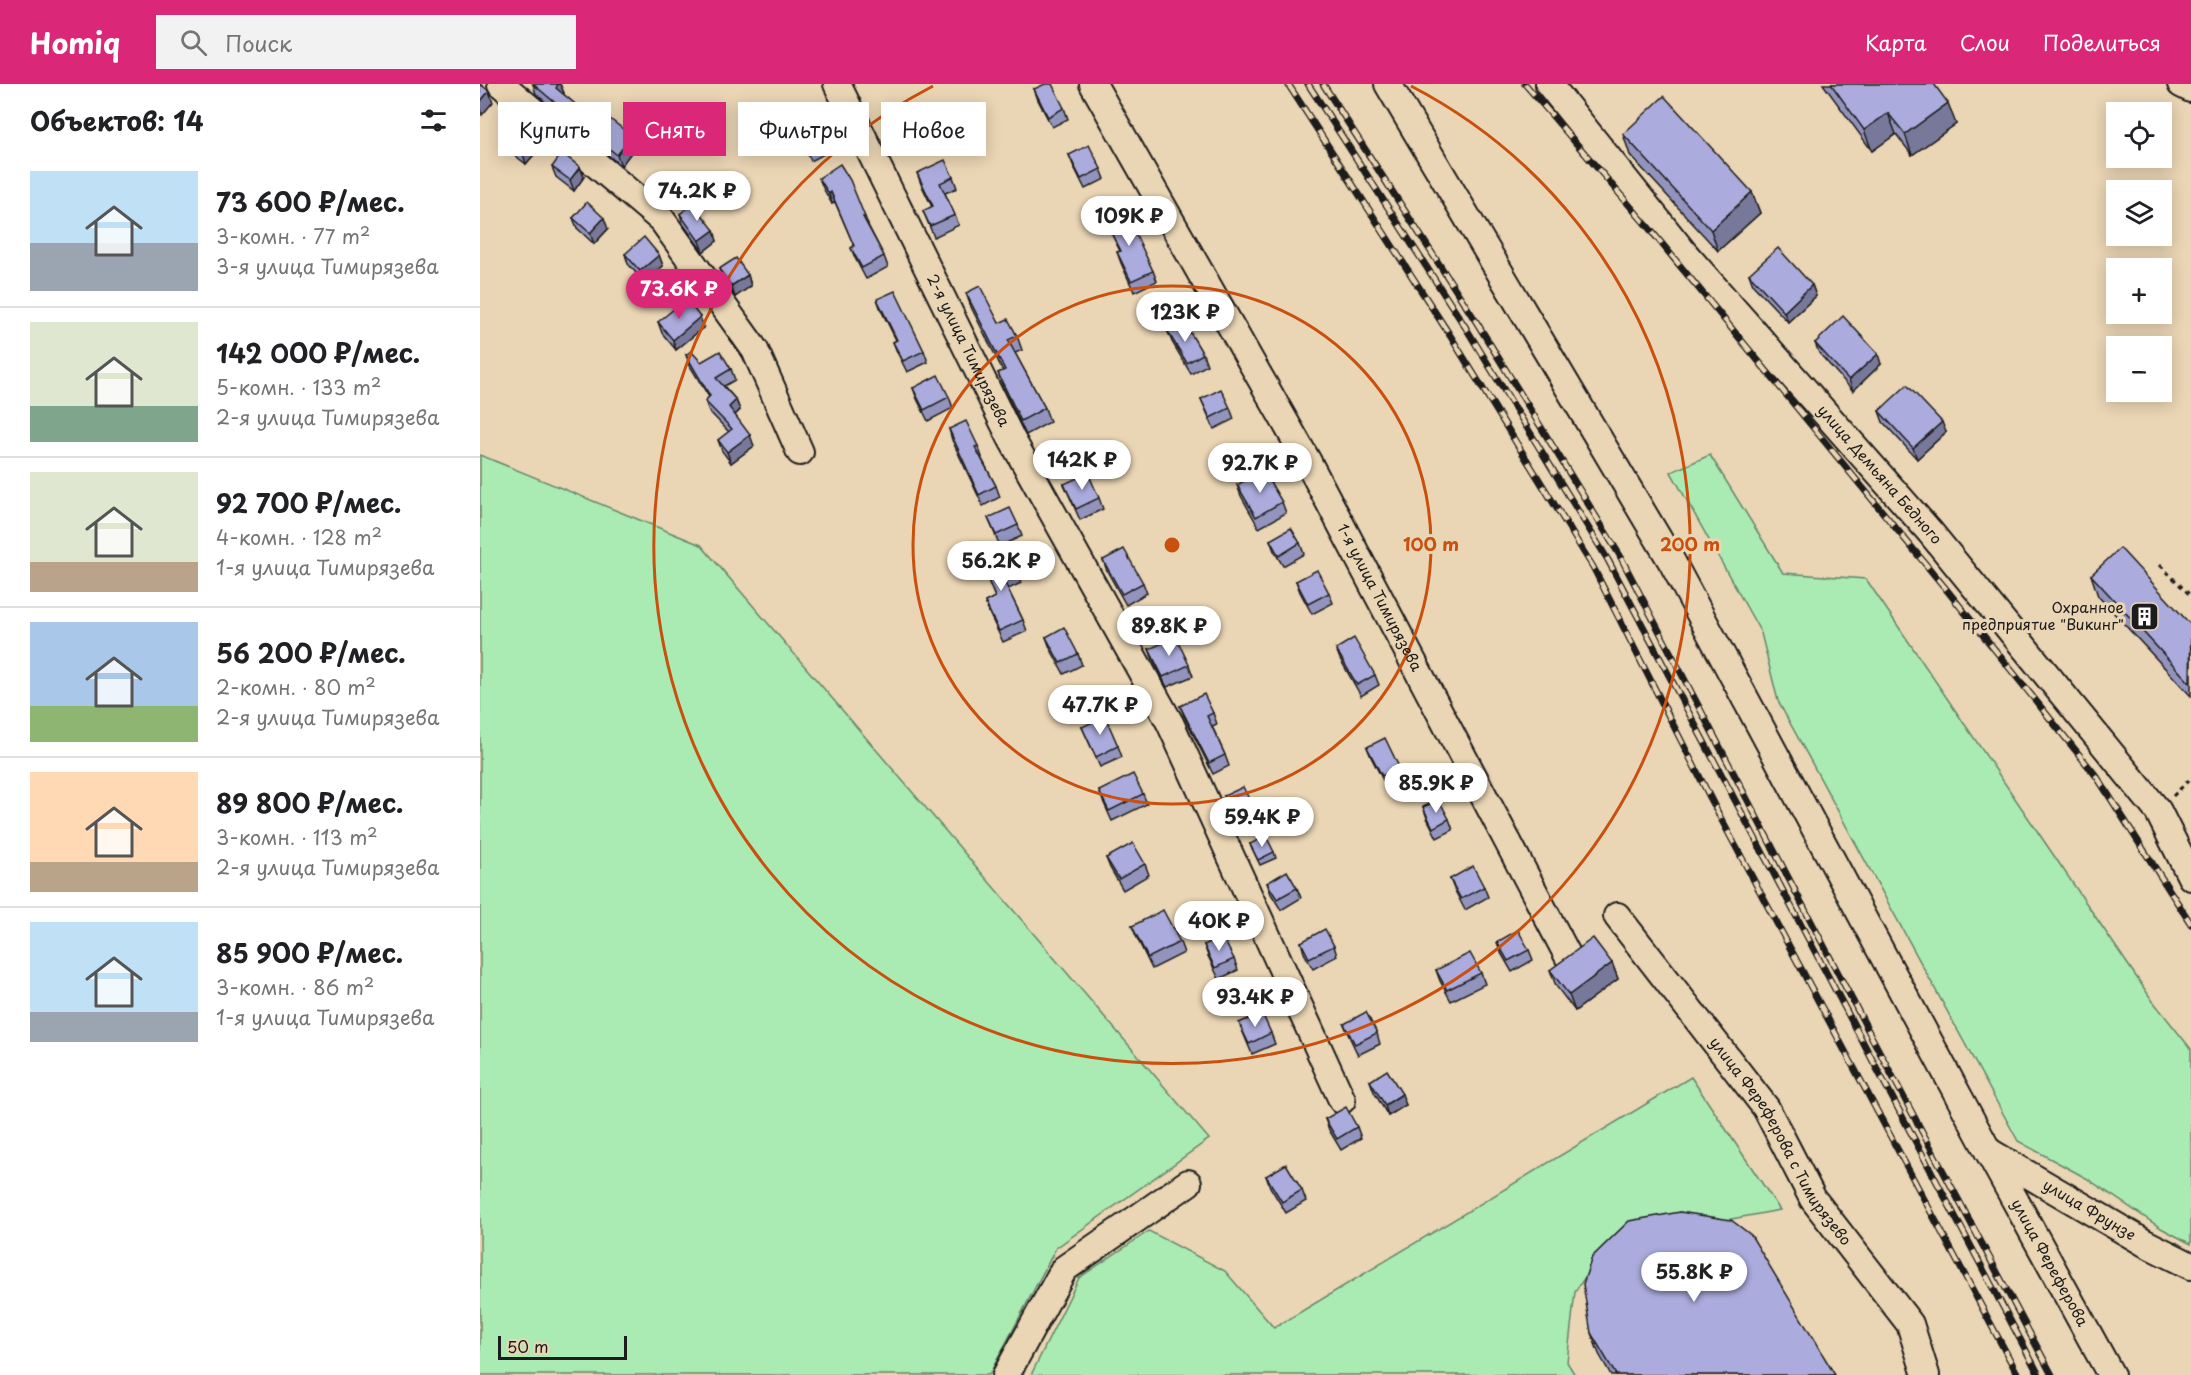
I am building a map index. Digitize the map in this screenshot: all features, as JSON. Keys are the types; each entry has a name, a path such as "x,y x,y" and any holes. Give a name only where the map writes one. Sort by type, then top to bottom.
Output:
{"street":[{"path":"501,84 662,220 755,350 800,452"},
{"name":"2-я улица Тимирязева","path":"837,84 1011,438 1170,723 1342,1100"},
{"name":"1-я улица Тимирязева","path":"1093,84 1308,462 1569,958"},
{"name":"улица Фереферова","path":"1388,84 1672,562 2111,1375"},
{"name":"улица Демьяна Бедного","path":"1549,84 1685,254 1930,532 2158,811 2191,878"},
{"path":"2181,84 2191,89"},
{"name":"улица Фереферова с Тимирязево","path":"1617,916 1766,1108 1813,1199 1910,1324 1926,1375"},
{"name":"улица Фрунзе","path":"1988,1151 2145,1243 2191,1266"},
{"path":"1006,1375 1064,1269 1188,1183"}],"path":[{"path":"2160,565 2191,596"},
{"path":"2158,811 2191,778"}],"green space":[{"path":"480,455 701,545 1209,1139 1056,1248 989,1375 480,1375"},
{"path":"1710,455 1783,573 1866,579 2152,1000 2191,1049 2191,1244 2161,1228 2086,1178 2018,1141 1778,701 1761,633 1671,472"},
{"path":"1691,1077 1780,1210 1608,1242 1575,1292 1567,1362 1575,1375 1031,1375 1079,1278 1149,1231 1225,1271 1274,1328"}],"building":[{"path":"480,84 489,91 480,102"},
{"path":"533,84 558,84 556,88 573,102 554,102"},
{"path":"1045,84 1052,84 1064,108 1048,117 1034,89"},
{"path":"1831,84 1934,84 1948,103 1905,134 1888,113 1864,130"},
{"path":"1664,96 1752,192 1711,230 1623,134"},
{"path":"611,120 623,129 623,147 617,155 611,150"},
{"path":"1089,145 1101,169 1081,179 1069,155"},
{"path":"560,156 566,156 580,167 570,180 552,167"},
{"path":"945,160 953,177 940,183 955,215 930,226 923,211 933,206 917,173"},
{"path":"840,164 850,180 865,217 863,217 884,256 862,268 851,248 854,246 831,192 829,194 819,178"},
{"path":"587,202 604,218 590,233 573,218"},
{"path":"693,203 714,230 699,241 680,214"},
{"path":"1125,211 1153,271 1131,281 1117,252 1121,251 1106,221"},
{"path":"644,237 659,255 640,271 625,254"},
{"path":"1778,248 1812,285 1784,312 1749,274"},
{"path":"736,258 748,275 731,286 719,269"},
{"path":"980,286 999,323 1008,319 1017,336 1008,340 1045,408 1021,421 998,373 1005,370 966,293"},
{"path":"895,291 924,351 903,361 893,342 897,340 877,299"},
{"path":"686,299 700,317 673,340 658,322"},
{"path":"1843,316 1878,354 1849,380 1815,343"},
{"path":"1184,322 1203,354 1187,363 1168,332"},
{"path":"691,351 701,362 720,351 731,369 716,378 736,400 729,407 750,435 727,452 718,440 732,429 705,401 710,396 686,355"},
{"path":"938,375 949,397 924,410 913,388"},
{"path":"1907,385 1942,422 1913,448 1879,411"},
{"path":"1221,389 1230,408 1210,418 1201,399"},
{"path":"966,421 978,446 975,447 996,486 979,495 949,429"},
{"path":"1263,470 1282,502 1256,517 1237,485"},
{"path":"1088,473 1099,498 1076,509 1064,484"},
{"path":"1010,508 1018,525 996,535 988,518"},
{"path":"1291,528 1300,543 1279,556 1270,540"},
{"name":"Охранное предприятие \"Викинг\"","path":"2120,548 2191,625 2190,683 2091,575"},
{"path":"1124,549 1143,583 1122,594 1103,560"},
{"path":"1008,552 1017,573 1003,579 1023,620 999,631 985,602 995,597 981,563"},
{"path":"1317,570 1329,593 1308,604 1296,581"},
{"path":"1064,627 1078,654 1060,663 1046,637"},
{"path":"1176,637 1189,665 1163,677 1149,649"},
{"path":"1354,638 1375,675 1357,685 1336,649"},
{"path":"1204,694 1213,713 1207,716 1225,755 1209,763 1180,706"},
{"path":"1105,716 1118,746 1096,757 1082,727"},
{"path":"1385,738 1399,767 1382,776 1367,747"},
{"path":"1133,774 1143,794 1109,811 1099,791"},
{"path":"1243,787 1253,807 1234,816 1224,796"},
{"path":"1439,800 1449,819 1433,828 1423,807"},
{"path":"1266,836 1274,852 1258,860 1250,844"},
{"path":"1133,843 1145,864 1119,879 1106,858"},
{"path":"1473,866 1484,887 1461,899 1450,879"},
{"path":"1287,871 1297,888 1277,899 1267,883"},
{"path":"1163,910 1180,942 1148,958 1132,926"},
{"path":"1325,929 1334,946 1309,958 1301,942"},
{"path":"1518,930 1529,950 1508,961 1497,942"},
{"path":"1222,936 1234,959 1215,968 1204,945"},
{"path":"1593,938 1612,963 1569,995 1550,970"},
{"path":"1470,953 1481,973 1447,990 1436,970"},
{"path":"1366,1012 1377,1033 1355,1044 1344,1024"},
{"path":"1262,1013 1271,1033 1249,1044 1239,1023"},
{"path":"1387,1070 1402,1094 1385,1105 1370,1081"},
{"path":"1346,1107 1357,1127 1337,1139 1325,1119"},
{"path":"1286,1164 1302,1190 1282,1202 1266,1176"},
{"path":"1680,1212 1731,1220 1751,1235 1835,1375 1616,1375 1591,1333 1583,1284 1592,1257 1629,1221"}],"railway":[{"path":"1288,84 1451,337 1593,567 1719,815 2018,1375"},
{"path":"1308,84 1466,328 1608,560 2039,1375"},
{"path":"1323,84 1477,323 1619,554 1870,1034 2052,1375"},
{"path":"1525,84 1649,228 1946,589 2097,777 2191,924"}],"place":[{"name":"Охранное предприятие \"Викинг\"","path":"2145,617"}]}
